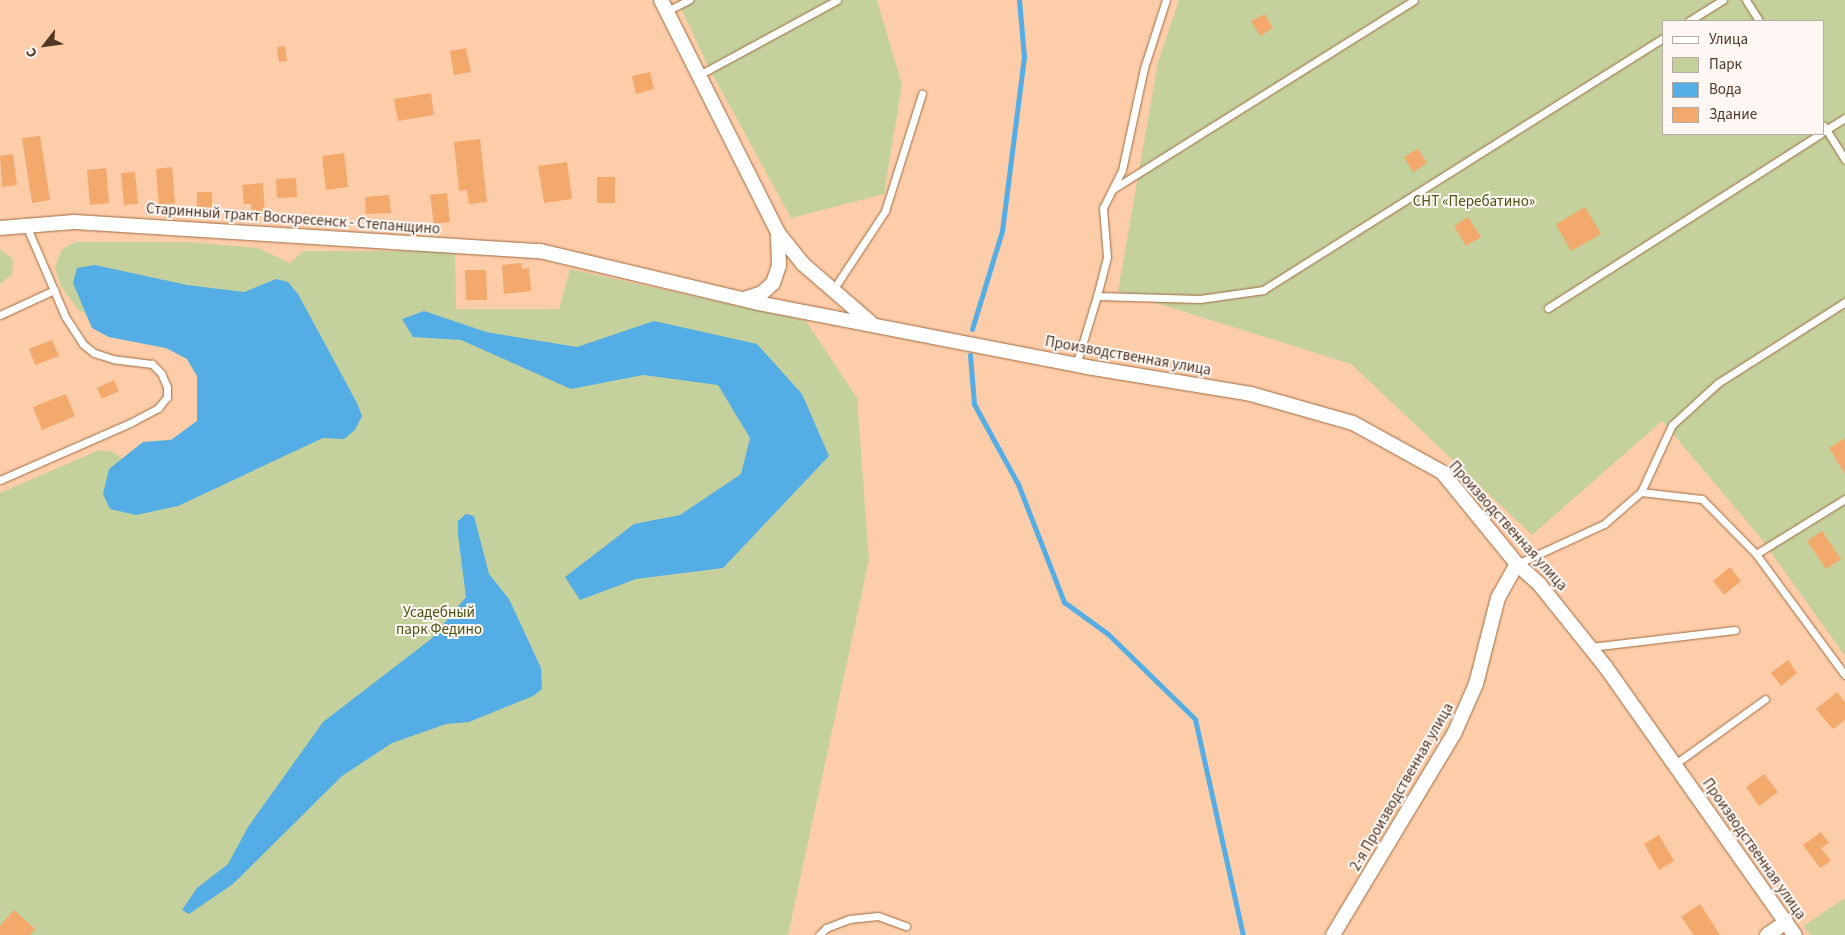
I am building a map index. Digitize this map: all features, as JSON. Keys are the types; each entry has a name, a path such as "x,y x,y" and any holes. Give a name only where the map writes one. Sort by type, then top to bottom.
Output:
{"street":[{"path":"664,6 778,233 803,264 871,322"},
{"name":"Старинный тракт Воскресенск - Степанщино","path":"0,228 74,222 540,250 743,300"},
{"path":"743,300 762,293 773,283 779,266 778,233"},
{"name":"Производственная улица","path":"743,300 871,322 1076,364 1252,394 1353,424 1442,472 1517,564 1540,585 1590,646 1795,935"},
{"name":"2-я Производственная улица","path":"1333,935 1454,734 1476,684 1498,598 1517,564"},
{"path":"1767,935 1786,922"}],"lane":[{"path":"664,6 690,0"},
{"path":"698,75 837,0"},
{"path":"1076,364 1107,257 1104,208 1122,170 1144,68 1166,0"},
{"path":"1113,189 1414,0"},
{"path":"1691,20 1723,0"},
{"path":"1746,0 1758,20"},
{"path":"1096,296 1200,299 1263,290 1662,38"},
{"path":"833,290 885,212 922,94"},
{"path":"1825,129 1845,118"},
{"path":"1825,131 1845,160"},
{"path":"1548,308 1816,135"},
{"path":"0,480 130,423 158,408 167,397 167,387 161,373 152,364 113,359 94,353 83,344 54,290 26,225"},
{"path":"0,315 54,290"},
{"path":"1517,564 1604,524 1641,492 1672,425 1718,383 1845,302"},
{"path":"1641,492 1702,499 1756,554 1845,675"},
{"path":"1756,554 1845,499"},
{"path":"1590,646 1735,630"},
{"path":"1675,764 1765,699"},
{"path":"819,935 826,928 849,919 878,916 906,926"}],"green space":[{"path":"677,0 877,0 902,85 884,194 791,218 708,66"},
{"name":"СНТ «Перебатино»","path":"1179,0 1845,0 1845,656 1760,537 1662,421 1532,535 1351,364 1118,291 1158,62"},
{"name":"Усадебный парк Федино","path":"75,242 186,242 258,248 290,263 303,251 455,251 456,309 559,309 570,269 806,321 857,398 869,560 788,935 0,935 0,493 99,450 114,452 122,459 143,442 172,439 197,421 197,376 187,359 166,348 109,337 92,328 85,313 78,310 61,286 55,268 61,250"},
{"path":"0,249 13,259 12,275 0,284"},
{"path":"1845,898 1845,935 1811,935 1803,926"}],"water":[{"path":"95,265 187,285 244,292 276,279 288,282 298,294 357,403 362,416 355,430 344,439 323,438 178,506 136,515 110,509 103,494 109,469 143,442 171,440 197,421 197,376 187,359 166,348 109,337 92,328 73,283 77,268"},
{"path":"424,311 486,332 577,347 654,321 757,344 802,394 829,456 723,568 636,579 580,600 565,577 634,524 680,515 741,474 750,438 718,385 643,375 571,389 461,340 413,337 402,319"},
{"path":"466,514 474,516 489,574 509,599 541,668 542,689 533,696 469,722 446,724 392,743 342,776 233,884 189,914 182,910 197,888 228,864 248,827 323,722 431,639 466,597 458,521"}],"building":[{"path":"1265,14 1273,28 1260,36 1251,21"},
{"path":"285,46 287,61 279,62 277,47"},
{"path":"466,48 471,72 454,75 450,51"},
{"path":"650,72 654,89 636,94 632,76"},
{"path":"431,93 434,115 398,121 394,99"},
{"path":"40,136 50,200 32,203 22,138"},
{"path":"480,139 487,202 469,204 467,190 459,191 454,142"},
{"path":"1418,149 1427,163 1413,172 1404,157"},
{"path":"344,153 348,187 326,190 322,156"},
{"path":"13,154 17,185 2,187 0,156"},
{"path":"567,162 572,199 544,203 538,166"},
{"path":"172,167 175,203 159,205 156,169"},
{"path":"106,168 109,203 90,205 87,170"},
{"path":"135,172 138,204 124,205 121,173"},
{"path":"597,177 615,177 615,203 597,203"},
{"path":"296,178 297,197 277,198 276,179"},
{"path":"263,183 265,213 252,214 251,204 244,204 242,185"},
{"path":"197,192 212,192 212,213 197,213"},
{"path":"447,193 450,222 434,224 430,195"},
{"path":"389,195 391,213 366,214 365,197"},
{"path":"1585,207 1601,234 1571,251 1556,224"},
{"path":"1468,217 1481,237 1466,246 1454,226"},
{"path":"521,263 522,269 529,268 531,291 504,294 502,265"},
{"path":"465,270 486,270 487,300 466,300"},
{"path":"52,340 59,356 35,365 29,349"},
{"path":"114,380 119,391 102,399 97,388"},
{"path":"66,394 75,416 42,430 33,407"},
{"path":"1845,438 1845,474 1829,448"},
{"path":"1822,531 1841,559 1826,569 1807,541"},
{"path":"1730,567 1741,581 1724,595 1713,581"},
{"path":"1788,660 1797,673 1781,686 1771,673"},
{"path":"1837,692 1845,702 1845,720 1833,729 1816,709"},
{"path":"1764,774 1778,792 1759,806 1746,787"},
{"path":"1821,832 1829,843 1821,848 1831,861 1820,868 1803,845"},
{"path":"1659,835 1674,861 1659,870 1644,844"},
{"path":"1700,904 1720,935 1694,935 1681,917"},
{"path":"14,910 35,929 30,935 0,935 0,926"}],"waterway":[{"path":"972,329 1002,231 1024,57 1019,0"},
{"path":"970,355 974,404 1018,484 1064,602 1108,634 1195,719 1243,935"}]}
